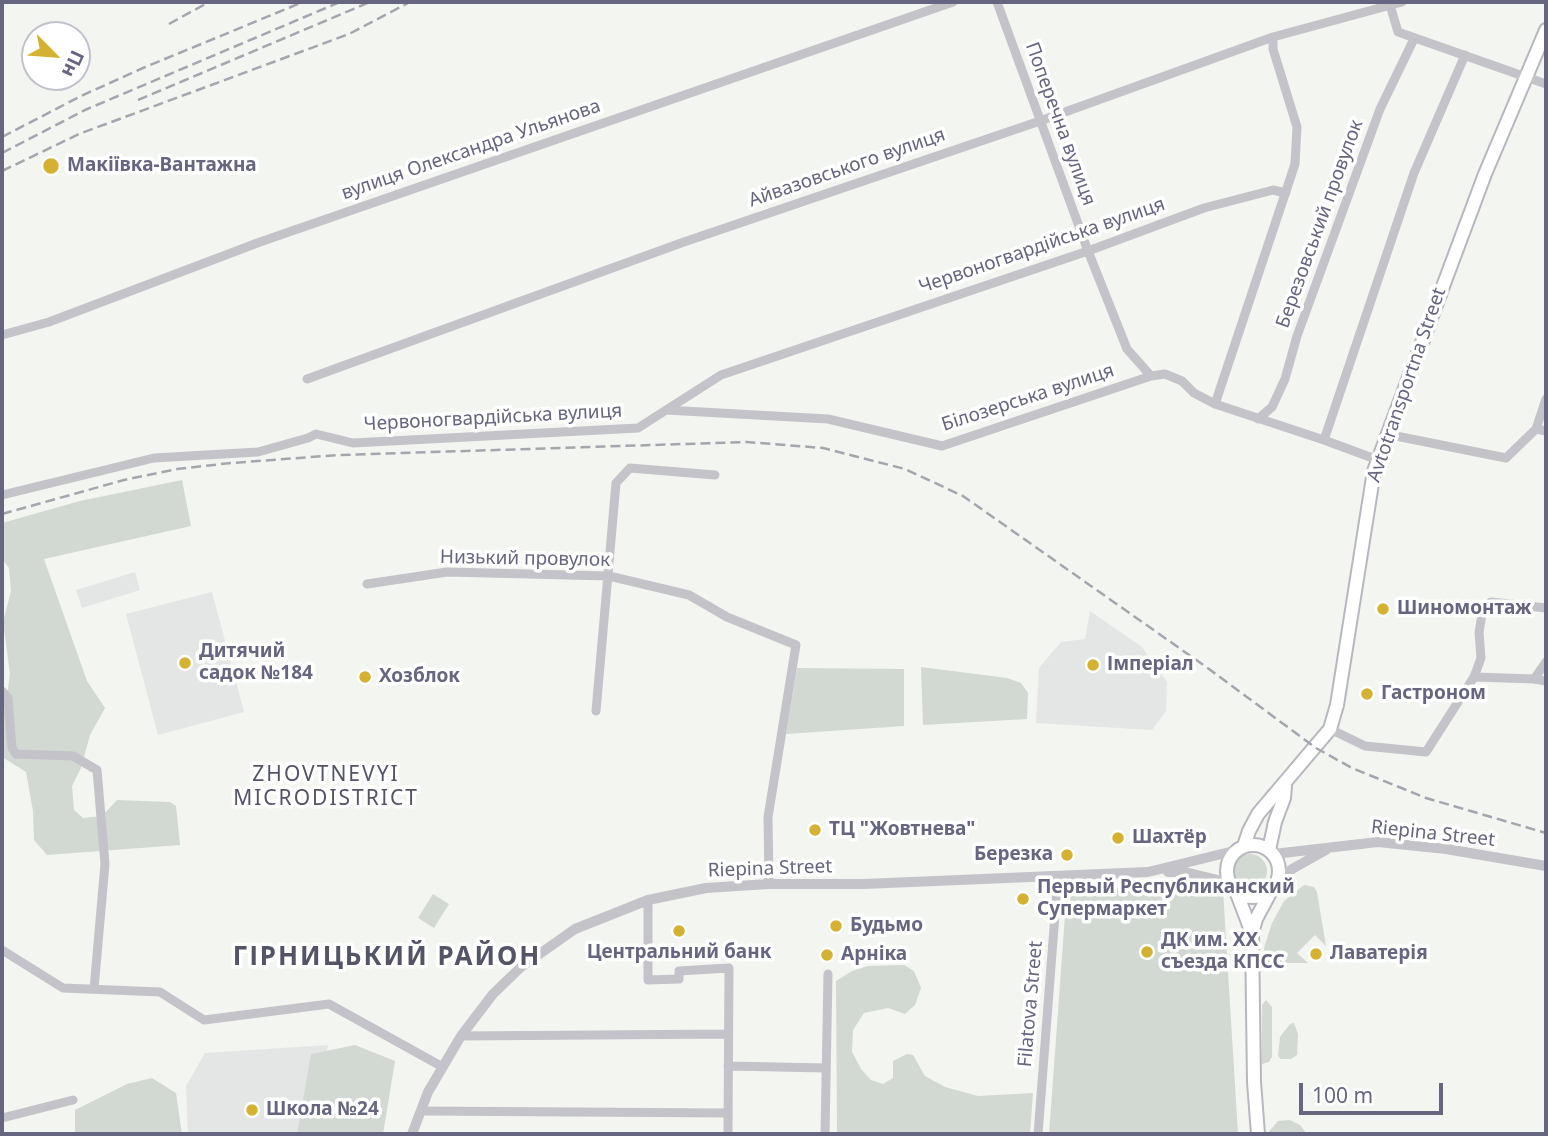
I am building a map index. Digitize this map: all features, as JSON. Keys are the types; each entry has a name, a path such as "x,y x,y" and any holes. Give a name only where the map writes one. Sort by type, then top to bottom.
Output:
{"main road":[{"name":"Avtotransportna Street","path":"1241,848 1258,814 1330,729 1337,705 1374,471 1485,174 1546,30"},
{"path":"1252,933 1259,911 1274,887 1280,869 1271,852 1285,783"},
{"path":"1258,1134 1254,1082 1252,933 1241,900 1227,871 1230,859 1241,848 1255,845 1271,852"},
{"path":"1232,886 1246,896 1259,897 1274,887"}],"street":[{"name":"вулиця Олександра Ульянова","path":"2,335 49,323 260,242 953,2"},
{"name":"Поперечна вулиця","path":"997,2 1088,251 1127,349 1152,376"},
{"name":"Айвазовського вулиця","path":"307,379 668,248 1040,121 1273,37 1402,2"},
{"path":"1390,5 1398,32 1546,84"},
{"path":"1215,404 1295,164 1297,127 1273,49 1273,37"},
{"name":"Березовський провулок","path":"1258,419 1272,407 1285,379 1297,337 1380,110 1414,39"},
{"path":"1324,440 1414,173 1465,55"},
{"name":"Червоногвардійська вулиця","path":"2,495 154,458 258,452 316,434 354,443 638,428 721,375 1088,251 1204,208 1273,190 1286,192"},
{"path":"1152,376 1165,374 1182,381 1194,393 1215,404 1378,460"},
{"name":"Білозерська вулиця","path":"666,410 828,419 942,446 1152,376"},
{"path":"1386,435 1506,458 1541,430 1546,399"},
{"path":"596,711 616,483 631,468 715,475"},
{"name":"Низький провулок","path":"367,584 447,572 608,576 689,594 727,617 796,645 768,817 769,884"},
{"path":"1330,729 1365,746 1426,752 1474,677 1481,658 1479,632 1482,609 1491,602 1546,608"},
{"path":"1534,679 1546,662"},
{"path":"1474,677 1546,681"},
{"path":"2,691 8,698 12,748 16,754 73,756 97,770 105,864 94,989"},
{"name":"Riepina Street","path":"1271,852 1378,842 1446,849 1546,866"},
{"path":"1274,887 1292,869 1335,846"},
{"name":"Riepina Street","path":"412,1134 441,1066 494,994 521,967 575,929 648,900 706,887 864,884 1148,872 1241,848"},
{"path":"1148,872 1185,872 1232,886"},
{"name":"Filatova Street","path":"1038,1134 1058,876"},
{"path":"648,900 648,980 679,979 679,971 729,968 728,1134"},
{"path":"2,950 63,988 160,992 204,1020 330,1004 441,1066"},
{"path":"825,1134 828,974"},
{"path":"461,1036 729,1034"},
{"path":"728,1066 826,1068"},
{"path":"2,1118 74,1100"},
{"path":"421,1111 728,1113"}],"shaded area":[{"path":"182,480 191,526 44,559 87,681 105,708 90,735 81,768 72,786 74,810 83,818 102,816 117,800 170,802 176,806 180,845 47,855 34,840 33,811 26,772 2,757 2,704 6,702 10,674 3,622 11,591 9,568 2,559 2,523 80,501"},
{"path":"135,572 140,590 82,608 76,590"},
{"name":"Дитячий садок №184","path":"212,592 244,712 158,735 126,614"},
{"path":"1090,611 1142,647 1167,682 1166,711 1152,730 1036,723 1039,668 1061,642 1085,639"},
{"path":"921,667 1007,678 1021,683 1028,693 1027,719 923,725"},
{"path":"797,668 904,669 904,726 786,734"},
{"path":"1250,854 1262,859 1267,871 1262,883 1250,888 1238,883 1233,871 1238,859"},
{"path":"1304,885 1314,887 1317,892 1326,946 1315,935 1297,953 1308,963 1265,963 1264,948 1272,923 1284,901"},
{"path":"1067,888 1223,890 1238,1134 1049,1134"},
{"path":"433,894 449,904 434,928 418,918"},
{"path":"904,965 914,971 921,988 915,1005 905,1014 888,1008 864,1013 853,1030 852,1052 861,1069 871,1080 883,1084 893,1078 893,1061 907,1054 913,1055 925,1076 945,1087 978,1096 1033,1093 1030,1134 837,1134 836,981 852,971 868,966"},
{"path":"1266,1000 1272,1007 1272,1057 1269,1062 1262,1064 1262,1005"},
{"path":"1294,1023 1298,1034 1297,1055 1291,1059 1281,1059 1278,1056 1280,1037 1290,1024"},
{"name":"Школа №24","path":"328,1045 312,1134 188,1134 186,1086 205,1053"},
{"path":"355,1045 395,1061 383,1134 297,1134 311,1054"},
{"path":"152,1078 176,1093 182,1134 75,1134 75,1110 127,1084"},
{"path":"1290,1120 1300,1125 1307,1134 1267,1134 1278,1121"}],"railway":[{"path":"169,24 209,2"},
{"path":"2,137 81,96 143,68 303,2"},
{"path":"2,153 85,110 340,2"},
{"path":"138,100 370,2"},
{"path":"2,171 79,134 349,34 410,2"},
{"path":"2,514 124,480 177,469 231,463 339,455 747,442 823,448 905,469 963,496 1209,669 1316,748 1352,768 1426,798 1546,833"}],"place":[{"name":"Макіївка-Вантажна","path":"51,166"},
{"name":"Шиномонтаж","path":"1383,609"},
{"name":"Дитячий садок №184","path":"185,663"},
{"name":"Імперіал","path":"1093,665"},
{"name":"Хозблок","path":"365,677"},
{"name":"Гастроном","path":"1367,694"},
{"name":"ТЦ \"Жовтнева\"","path":"815,830"},
{"name":"Шахтёр","path":"1118,838"},
{"name":"Березка","path":"1067,855"},
{"name":"Первый Республиканский Супермаркет","path":"1023,899"},
{"name":"Будьмо","path":"836,926"},
{"name":"Центральний банк","path":"679,931"},
{"name":"ДК им. XX съезда КПСС","path":"1147,952"},
{"name":"Лаватерія","path":"1316,954"},
{"name":"Арніка","path":"827,955"},
{"name":"Школа №24","path":"252,1110"}],"district":[{"name":"ZHOVTNEVYI MICRODISTRICT","path":"326,787"},
{"name":"ГІРНИЦЬКИЙ РАЙОН","path":"387,958"}]}
